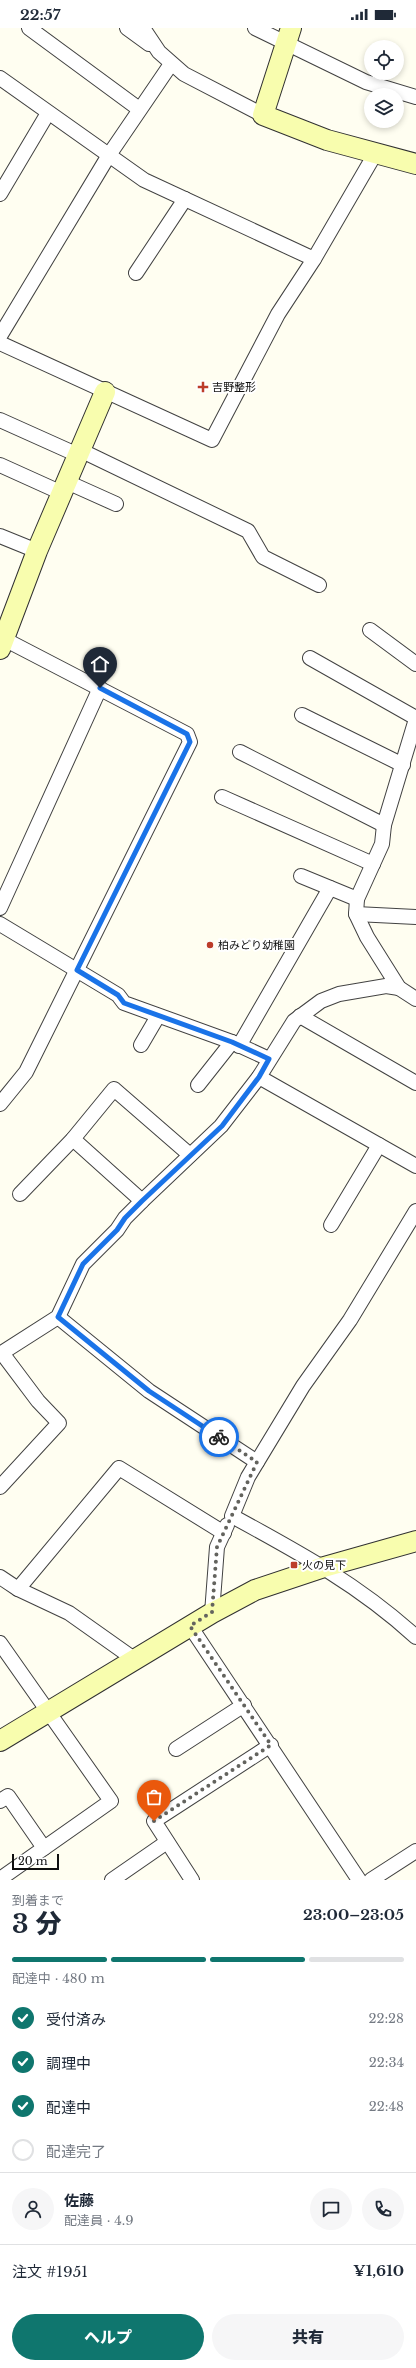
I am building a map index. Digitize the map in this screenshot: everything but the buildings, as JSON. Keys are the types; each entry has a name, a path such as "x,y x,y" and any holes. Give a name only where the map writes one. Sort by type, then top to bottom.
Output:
{"street":[{"path":"29,28 139,109"},
{"path":"127,28 159,52"},
{"path":"143,28 159,52 170,64 225,97 263,115 327,140 416,164"},
{"path":"255,28 289,36 366,82 416,97"},
{"path":"263,115 289,36"},
{"path":"170,64 109,155 1,344 212,440 278,314 314,260 375,154"},
{"path":"0,78 144,180 314,260"},
{"path":"0,194 48,113"},
{"path":"136,273 185,199"},
{"path":"0,1104 26,1072 190,742 187,734 3,634 105,392"},
{"path":"0,420 79,453 248,531 263,557 319,585"},
{"path":"0,465 116,504"},
{"path":"0,536 37,551"},
{"path":"370,630 416,664"},
{"path":"310,658 416,722 384,825 382,844 357,899 356,914 367,936 399,988"},
{"path":"0,908 100,688"},
{"path":"302,715 403,765"},
{"path":"240,752 384,825"},
{"path":"222,797 373,864"},
{"path":"301,876 357,899"},
{"path":"198,1085 235,1044 330,888"},
{"path":"356,914 416,917"},
{"path":"0,924 118,995 124,1003 235,1044 269,1059"},
{"path":"0,1487 59,1423 38,1401 1,1354 58,1317 83,1264 117,1230 125,1218 142,1201 222,1126 259,1077 294,1021 321,1001 340,994 386,986 399,988 416,999"},
{"path":"141,1045 158,1016"},
{"path":"300,1016 416,1083"},
{"path":"259,1077 416,1166"},
{"path":"20,1194 73,1138 114,1089 190,1155"},
{"path":"73,1138 142,1201"},
{"path":"331,1225 379,1145"},
{"path":"212,1612 217,1547 257,1462 302,1386 350,1320 416,1211"},
{"path":"58,1317 149,1391 257,1462"},
{"path":"18,1589 119,1468 224,1533"},
{"path":"232,1516 324,1567 386,1610 416,1637"},
{"path":"0,1741 212,1612 255,1590 324,1567 416,1540"},
{"path":"0,1577 18,1589 69,1613 134,1660"},
{"path":"190,1626 271,1745 359,1880"},
{"path":"0,1643 111,1802 0,1879"},
{"path":"176,1749 244,1705"},
{"path":"192,1880 154,1821 271,1745"},
{"path":"0,1801 8,1796 44,1848"},
{"path":"112,1880 167,1842"},
{"path":"371,1880 416,1851"}],"way so far":[{"path":"154,1821 271,1745 190,1626 212,1612 217,1547 248,1477 257,1462 219,1437"}],"place":[{"name":"吉野整形","path":"203,387"},
{"name":"柏みどり幼稚園","path":"210,945"},
{"name":"火の見下","path":"294,1565"}],"route":[{"path":"100,688 187,734 190,742 77,970 118,995 124,1003 232,1042 269,1059 259,1077 222,1126 142,1201 125,1218 117,1230 83,1264 58,1317 149,1391 219,1437"}]}
